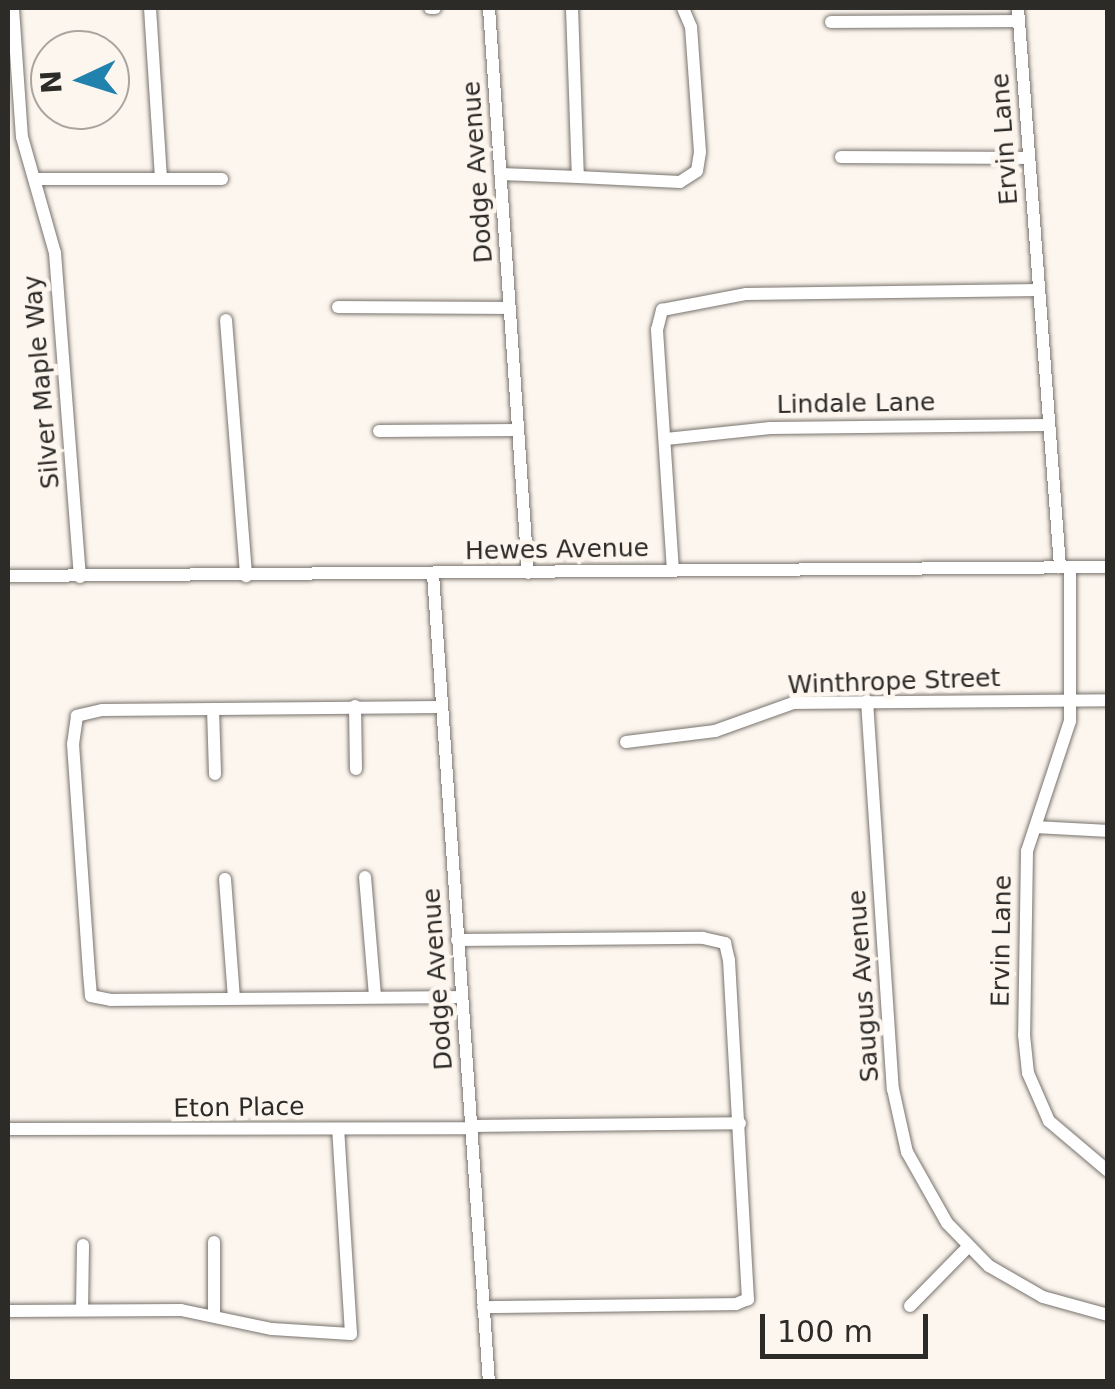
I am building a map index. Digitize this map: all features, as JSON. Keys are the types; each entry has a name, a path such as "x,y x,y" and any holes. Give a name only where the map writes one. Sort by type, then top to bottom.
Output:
{"street":[{"path":"150,8 160,179"},
{"name":"Dodge Avenue","path":"489,8 528,572"},
{"path":"572,8 578,177"},
{"path":"500,174 680,182 697,170 691,26 682,8"},
{"name":"Silver Maple Way","path":"13,9 19,122 54,254 80,577"},
{"path":"830,22 1019,14"},
{"name":"Ervin Lane","path":"1019,14 1048,425 1065,567 1071,700 1063,757 1036,827 1023,882 1028,1073 1049,1121 1108,1171"},
{"path":"841,158 1029,158"},
{"path":"36,179 222,179"},
{"path":"673,571 662,310 746,294 1038,290"},
{"path":"338,307 510,308"},
{"path":"226,320 246,576"},
{"name":"Lindale Lane","path":"666,439 770,428 1048,425"},
{"path":"379,430 518,430"},
{"name":"Hewes Avenue","path":"8,576 1108,566"},
{"name":"Dodge Avenue","path":"433,574 490,1382"},
{"name":"Winthrope Street","path":"626,742 715,731 793,704 1108,700"},
{"name":"Saugus Avenue","path":"867,701 898,1118 922,1187 968,1247 1043,1297 1108,1316"},
{"path":"355,706 356,769"},
{"path":"440,707 102,710 76,716 73,744 91,996 461,997"},
{"path":"214,709 215,774"},
{"path":"1036,827 1108,832"},
{"path":"365,877 375,997"},
{"path":"226,879 234,998"},
{"path":"457,940 725,942 740,1123 748,1299 736,1304 483,1307"},
{"name":"Eton Place","path":"8,1129 338,1130 740,1123"},
{"path":"8,1311 214,1312 272,1328 351,1334 338,1130"},
{"path":"214,1242 214,1312"},
{"path":"82,1310 83,1246"},
{"path":"910,1306 968,1247"}]}
